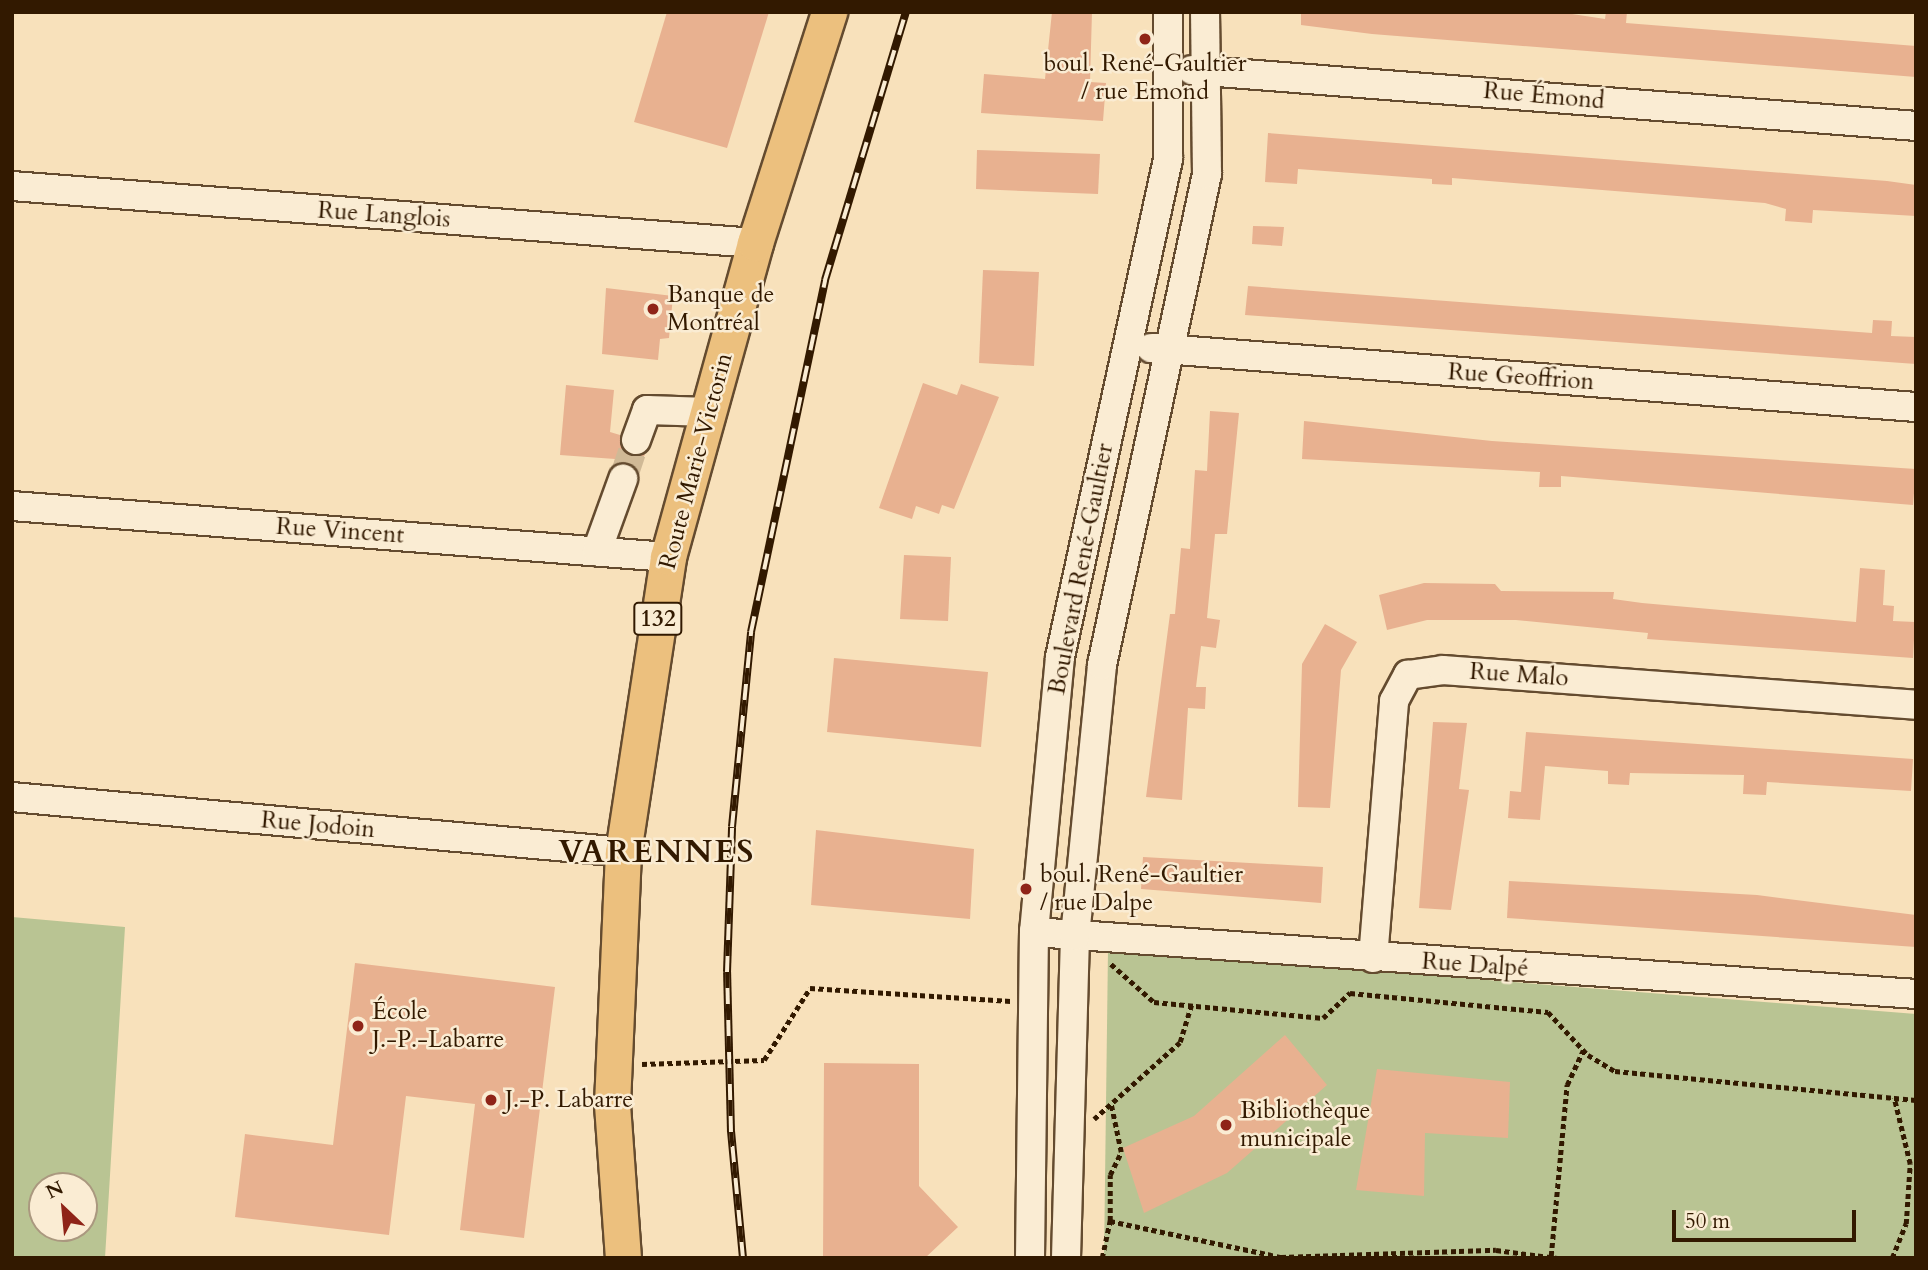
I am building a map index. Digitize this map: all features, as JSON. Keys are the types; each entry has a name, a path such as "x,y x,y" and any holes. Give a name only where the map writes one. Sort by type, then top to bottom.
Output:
{"main road":[{"name":"Route Marie-Victorin","path":"623,1258 614,1065 624,852 668,557 755,243 829,12"}],"street":[{"name":"Boulevard René-Gaultier","path":"1030,1258 1034,932 1060,657 1167,159 1171,71 1168,12"},
{"name":"Boulevard René-Gaultier","path":"1066,1258 1067,1144 1075,936 1102,665 1167,350 1207,174 1208,69 1205,12"},
{"name":"Rue Émond","path":"1171,71 1208,69 1916,126"},
{"name":"Rue Langlois","path":"12,186 755,243"},
{"name":"Rue Geoffrion","path":"1126,346 1916,407"},
{"path":"636,440 647,410 709,412"},
{"path":"597,551 623,479"},
{"name":"Rue Vincent","path":"12,506 668,557"},
{"name":"Rue Malo","path":"1373,958 1394,701 1408,676 1443,670 1916,705"},
{"name":"Rue Jodoin","path":"12,797 624,852"},
{"name":"Rue Dalpé","path":"1034,932 1373,958 1916,993"}],"path":[{"path":"1075,936 1154,1002 1323,1018 1350,993 1548,1012 1583,1050 1615,1071 1916,1100"},
{"path":"614,1065 764,1060 810,988 1032,1003"},
{"path":"1067,1144 1180,1042 1191,1005"},
{"path":"1110,1221 1281,1257 1446,1252 1554,1257 1567,1085 1583,1050"},
{"path":"1892,1258 1906,1224 1910,1164 1894,1098"},
{"path":"1102,1258 1110,1221 1110,1175 1121,1152 1111,1104"},
{"path":"1440,1258 1446,1252"}],"green space":[{"path":"12,917 125,927 105,1258 12,1258"},
{"path":"1108,950 1916,1014 1916,1258 1104,1258"}],"building":[{"path":"667,12 769,12 727,148 634,122"},
{"path":"1052,12 1092,12 1090,82 1106,83 1103,121 981,113 984,74 1045,79"},
{"path":"1301,12 1559,12 1605,19 1606,12 1627,12 1626,23 1916,46 1916,77 1372,34 1301,25"},
{"path":"1268,133 1887,181 1916,185 1916,216 1813,210 1812,223 1785,221 1786,209 1765,203 1452,178 1452,185 1432,184 1432,179 1298,169 1297,184 1265,182"},
{"path":"977,150 1100,154 1098,194 976,189"},
{"path":"1253,226 1284,227 1282,246 1252,244"},
{"path":"983,270 1039,272 1034,366 979,363"},
{"path":"1248,286 1872,333 1873,320 1892,321 1891,336 1916,337 1916,364 1245,315"},
{"path":"606,288 673,296 669,338 660,339 658,360 602,354"},
{"path":"923,383 957,395 961,384 999,397 954,509 942,505 939,514 916,506 912,519 879,508"},
{"path":"566,385 614,390 610,432 620,435 630,455 645,454 638,474 628,463 613,466 615,459 560,455"},
{"path":"1210,411 1239,413 1227,534 1215,534 1207,618 1220,620 1216,648 1201,646 1196,687 1206,687 1205,709 1188,708 1182,800 1146,797 1170,614 1175,614 1181,548 1190,549 1195,470 1207,471"},
{"path":"1304,421 1492,441 1916,469 1913,505 1561,476 1561,487 1539,487 1540,472 1302,459"},
{"path":"904,555 951,557 948,621 900,619"},
{"path":"1860,568 1885,570 1883,605 1894,606 1893,621 1915,622 1913,658 1647,639 1648,633 1516,620 1427,620 1387,630 1379,595 1424,583 1495,584 1501,591 1614,592 1613,599 1642,603 1856,622"},
{"path":"1325,624 1357,642 1341,670 1330,808 1298,807 1302,664"},
{"path":"834,658 988,672 981,747 827,732"},
{"path":"1433,722 1467,723 1459,789 1469,790 1451,910 1419,908"},
{"path":"1526,732 1913,759 1911,791 1767,782 1766,795 1743,794 1744,775 1630,773 1629,785 1608,784 1608,771 1545,766 1540,820 1508,818 1510,791 1521,792"},
{"path":"816,830 974,849 970,919 811,905"},
{"path":"1143,857 1323,867 1321,903 1141,889"},
{"path":"1509,881 1757,895 1916,915 1916,947 1507,918"},
{"name":"J.-P. Labarre","path":"355,963 555,987 524,1238 460,1230 475,1104 406,1096 389,1235 235,1217 245,1134 333,1145"},
{"path":"1285,1035 1327,1085 1227,1173 1144,1213 1123,1148 1194,1116"},
{"path":"824,1063 919,1064 919,1186 958,1227 925,1258 823,1258"},
{"path":"1377,1069 1510,1082 1508,1138 1425,1133 1424,1196 1356,1190"}],"tunnel":[{"path":"623,479 636,440"}],"railway":[{"path":"743,1258 731,1132 727,972 732,827 751,632 825,280 906,12"}],"place":[{"name":"boul. René-Gaultier / rue Emond","path":"1145,39"},
{"name":"Banque de Montréal","path":"653,309"},
{"name":"boul. René-Gaultier / rue Dalpe","path":"1026,889"},
{"name":"École J.-P.-Labarre","path":"358,1026"},
{"name":"J.-P. Labarre","path":"491,1100"},
{"name":"Bibliothèque municipale","path":"1226,1125"}],"district":[{"name":"VARENNES","path":"657,852"}]}
